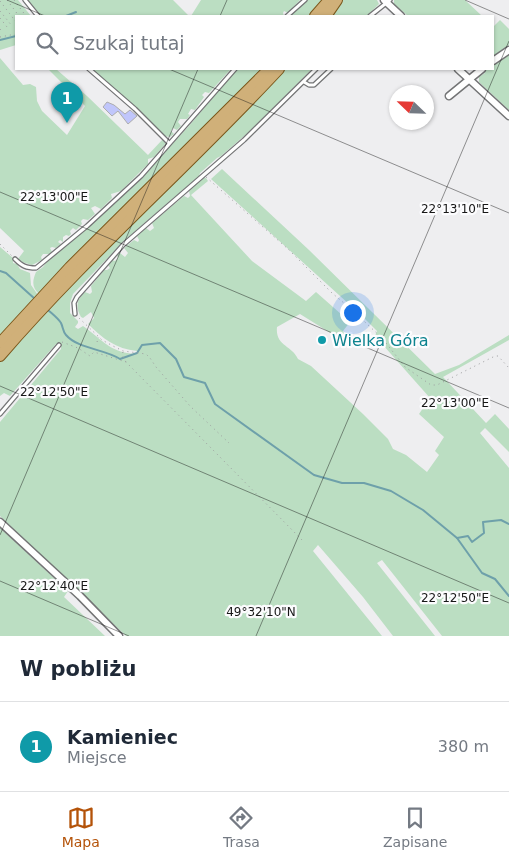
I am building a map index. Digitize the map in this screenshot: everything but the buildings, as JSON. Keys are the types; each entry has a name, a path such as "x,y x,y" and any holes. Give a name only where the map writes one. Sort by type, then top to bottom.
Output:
{"main road":[{"path":"316,15 329,0"},
{"path":"327,15 337,0"},
{"path":"0,343 30,316 268,70"},
{"path":"51,294 228,123 278,70"},
{"path":"0,356 30,316"}],"street":[{"path":"386,1 400,15"},
{"path":"494,61 509,50"},
{"path":"459,70 509,116"},
{"path":"449,96 481,70"},
{"path":"0,522 80,596 119,636"}],"lane":[{"path":"25,0 37,15"},
{"path":"288,15 305,0"},
{"path":"371,15 386,1"},
{"path":"90,70 135,109 169,143"},
{"path":"15,259 28,268 36,268 87,226 141,176 234,70"},
{"path":"75,314 74,303 77,297 123,245 244,140 315,70"},
{"path":"304,82 314,85 330,70"},
{"path":"0,414 59,345"}],"path":[{"path":"7,0 18,15"},
{"path":"14,0 25,15"},
{"path":"0,1 15,21"},
{"path":"0,11 12,26"},
{"path":"0,18 7,27"},
{"path":"0,37 15,34"},
{"path":"204,175 288,249 382,338 405,366 425,381 437,385 495,356 501,358 509,368"},
{"path":"0,244 15,259"},
{"path":"75,314 99,337 123,351 146,354 184,399 229,444"},
{"path":"97,342 99,337"},
{"path":"59,345 63,341 90,356 94,352 125,361"},
{"path":"123,351 122,356 125,361 304,542"}],"green space":[{"path":"0,0 18,0 30,15 15,15 15,45 0,50"},
{"path":"27,0 173,0 188,15 40,15"},
{"path":"201,0 300,0 288,13 284,11 284,15 192,15"},
{"path":"307,0 324,0 312,15 291,15"},
{"path":"340,0 377,0 379,4 368,15 331,15"},
{"path":"394,0 465,0 481,15 407,15 394,4"},
{"path":"500,20 509,29 509,45 494,55 494,26"},
{"path":"509,54 509,110 479,82 479,77 485,73 483,71 494,70 494,64"},
{"path":"0,58 23,85 30,84 36,87 37,101 42,111 67,135 85,106 49,70 57,70 148,155 163,139 166,143 154,157 148,159 148,164 121,191 111,194 112,198 101,209 95,206 91,208 95,214 88,220 83,219 81,221 82,224 76,230 73,228 69,236 63,237 63,242 60,240 58,242 61,244 56,248 50,248 52,252 50,254 43,254 42,260 32,265 18,259 24,251 0,228"},
{"path":"93,70 230,70 209,93 205,92 202,95 204,97 195,110 191,109 187,119 180,119 178,122 181,126 177,130 173,128 171,131 174,134 170,137 164,136"},
{"path":"236,70 263,70 39,294 33,284 36,272 138,181 188,127"},
{"path":"283,70 311,70 251,130 126,239 73,294 70,303 70,313 78,321 75,327 78,329 83,326 102,341 121,352 138,354 137,351 122,348 110,342 93,329 88,324 94,318 91,312 83,318 78,310 80,297 85,292 90,294 92,292 91,286 104,270 110,268 108,265 112,260 115,261 118,258 117,255 120,253 125,257 128,253 124,248 134,240 138,242 137,236 146,228 150,231 154,228 152,223 184,196 188,198 190,196 189,191 203,178 206,178 208,181 191,195 252,261 306,301 316,292 350,322 343,331 345,336 342,338 300,314 277,327 277,333 281,342 298,359 311,366 363,414 388,439 393,449 406,455 427,472 439,455 435,451 444,437 419,414 430,398 375,336 377,331 361,315 211,179 222,169 309,250 435,374 459,365 509,335 509,340 443,377 486,423 495,414 509,429 509,452 485,428 480,433 509,468 509,636 442,636 382,560 377,563 435,636 393,636 363,597 318,545 313,551 382,636 126,636 0,516 0,422 61,347 56,344 10,396 4,393 0,396 0,362 53,304"},
{"path":"0,247 13,258 13,263 17,264 20,269 30,273 31,285 38,295 0,338"},
{"path":"0,528 68,591 64,597 105,636 0,636"}],"waterway":[{"path":"68,15 76,12"},
{"path":"0,40 15,36"},
{"path":"0,271 6,273 35,299"},
{"path":"47,309 60,321 65,334 71,340 120,359 137,353 142,345 160,343 176,359 184,377 205,383 215,404 314,475 342,483 364,483 391,491 423,510 457,538 468,536 472,542 484,533 483,522 501,520 509,524"},
{"path":"457,538 482,573 495,579 509,596"}],"place":[{"name":"Kamieniec","path":"67,123"},
{"name":"Wielka Góra","path":"322,340"}]}
